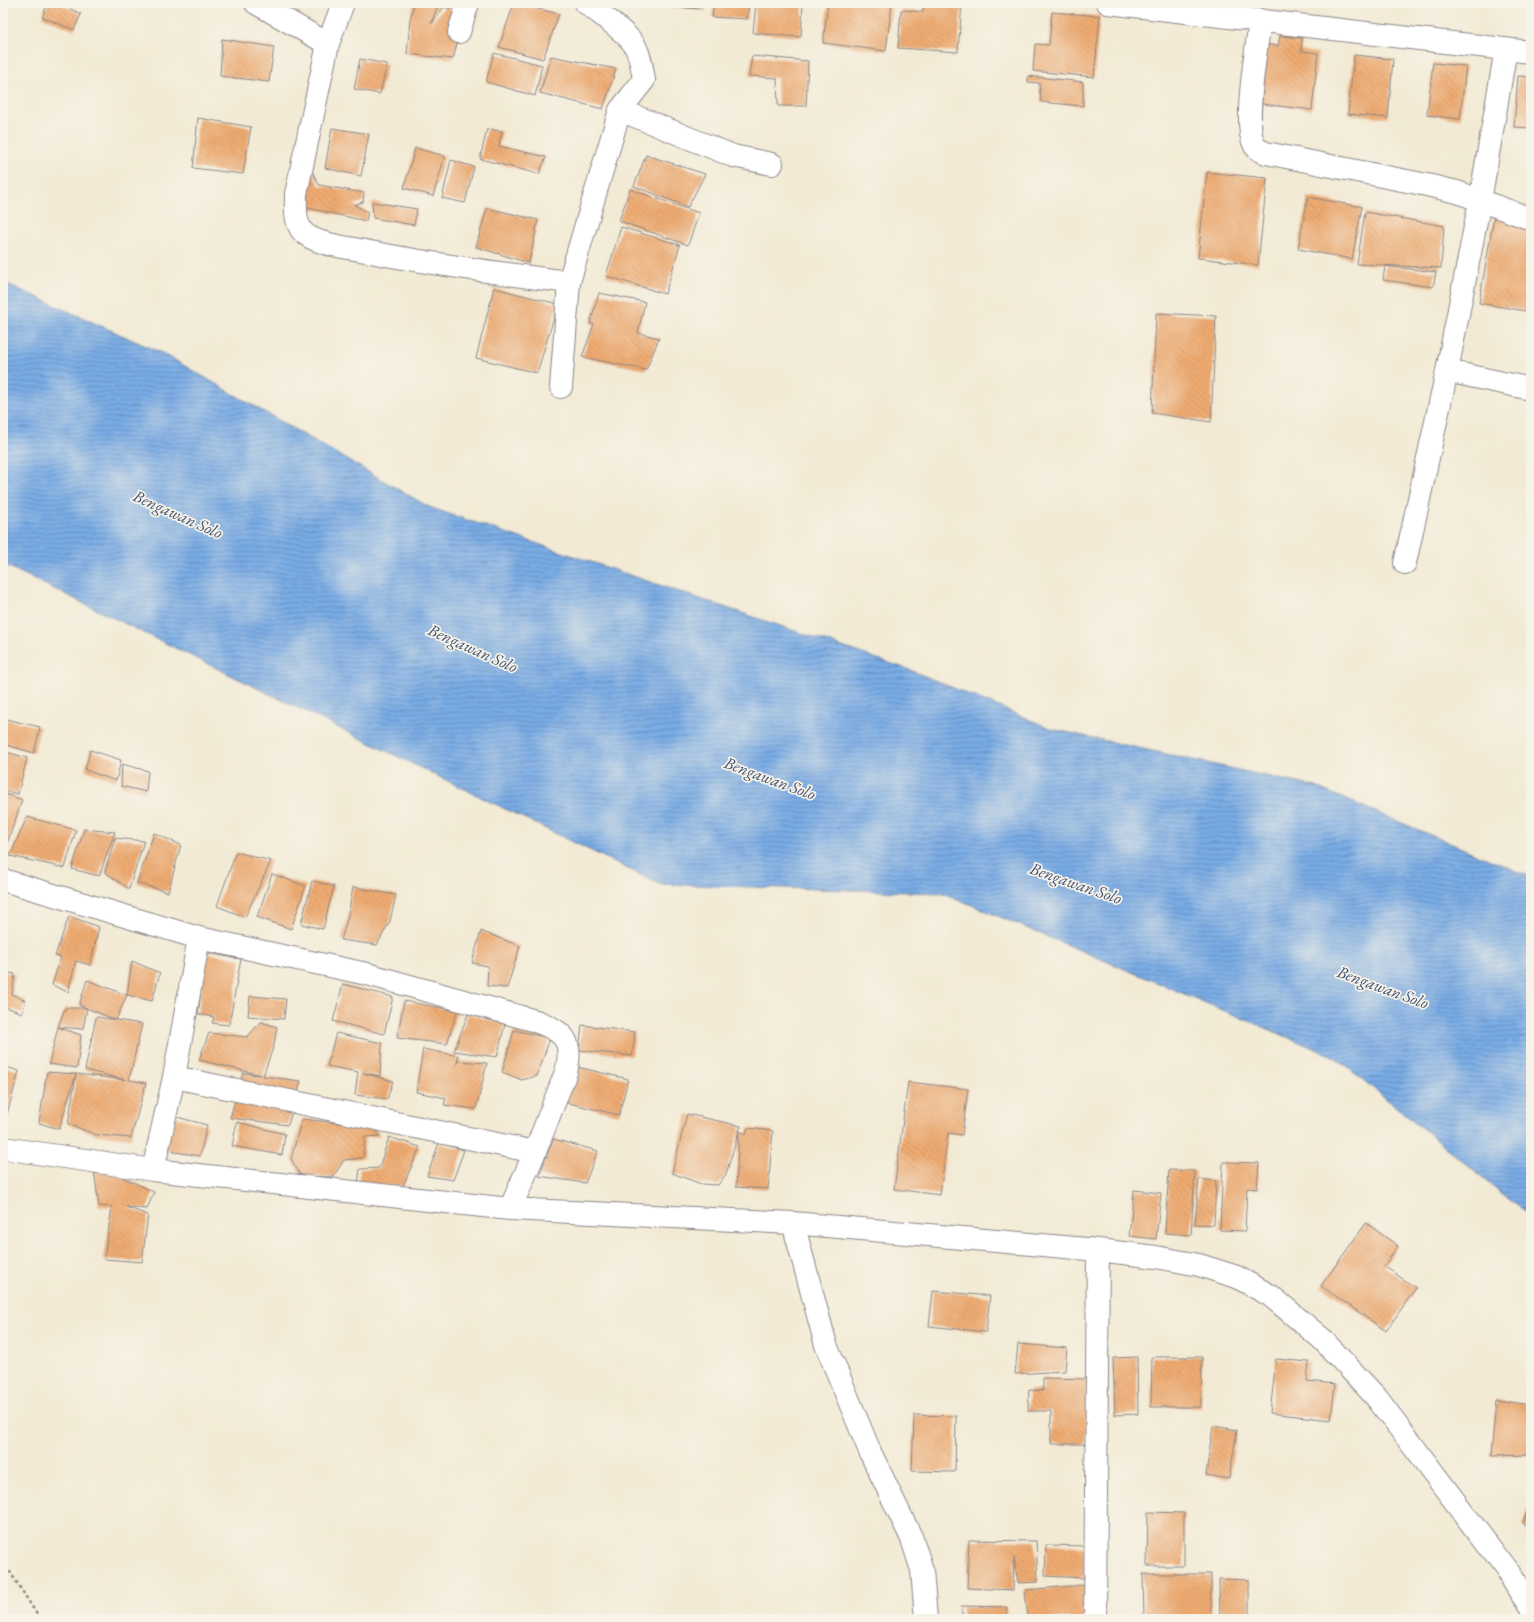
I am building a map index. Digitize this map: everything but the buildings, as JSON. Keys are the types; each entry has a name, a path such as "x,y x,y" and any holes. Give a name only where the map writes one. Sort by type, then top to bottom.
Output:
{"street":[{"path":"256,3 328,44"},
{"path":"343,3 328,44 296,194 296,213 298,224 303,232 311,238 327,243 409,260 569,282"},
{"path":"458,32 468,3"},
{"path":"561,387 569,282 620,110 644,80 641,60 635,45 603,15 586,3"},
{"path":"1108,3 1531,52"},
{"path":"1260,20 1251,93 1250,135 1256,148 1266,153 1456,192 1480,202 1531,219"},
{"path":"1405,563 1447,371 1480,202 1506,49"},
{"path":"620,110 733,156 772,164"},
{"path":"1447,371 1531,389"},
{"path":"3,880 199,938 367,974 536,1020 560,1032 568,1042 568,1062 535,1152 510,1209"},
{"path":"154,1170 174,1077 199,938"},
{"path":"174,1077 535,1152"},
{"path":"3,1148 154,1170 510,1209 793,1223 1098,1250 1156,1257 1199,1265 1237,1277 1271,1296 1322,1339 1376,1397 1512,1577 1531,1608"},
{"path":"793,1223 826,1345 871,1454 912,1539 922,1570 926,1619"},
{"path":"1095,1619 1098,1250"}],"path":[{"path":"3,1561 40,1619"}],"water":[{"name":"Bengawan Solo","path":"3,282 164,354 429,507 910,670 1052,729 1316,787 1531,877 1531,1217 1335,1057 943,893 659,884 3,564"}]}
